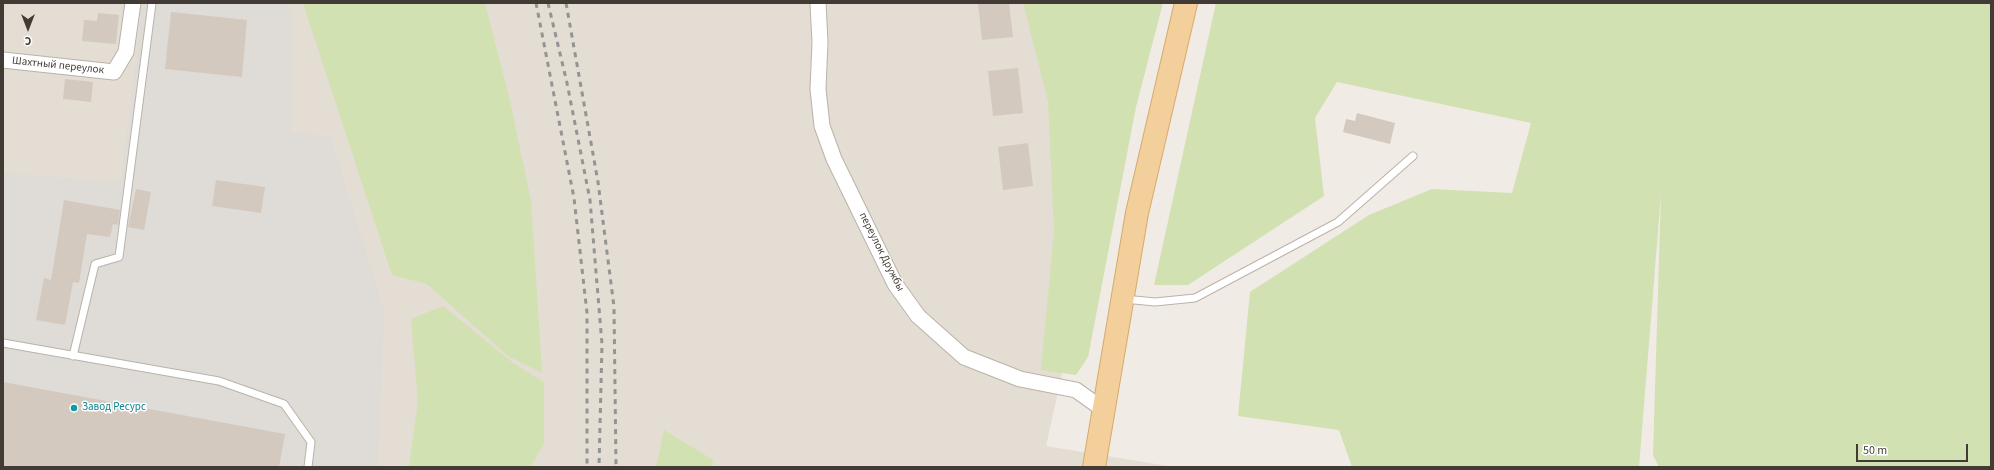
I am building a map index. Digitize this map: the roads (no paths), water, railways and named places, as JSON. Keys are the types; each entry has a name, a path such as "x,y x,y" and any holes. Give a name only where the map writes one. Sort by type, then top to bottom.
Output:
{"main road":[{"path":"1094,467 1137,213 1186,3"}],"street":[{"name":"Шахтный переулок","path":"3,60 114,72 126,52 134,3"},
{"name":"переулок Дружбы","path":"818,3 820,42 818,89 822,126 834,159 895,284 918,316 964,357 1020,379 1076,390 1104,410"}],"lane":[{"path":"73,356 95,264 119,257 152,3"},
{"path":"1122,299 1155,302 1195,298 1338,222 1414,156"},
{"path":"3,343 220,381 284,404 311,442 308,467"}],"railway":[{"path":"536,3 574,198 587,313 587,467"},
{"path":"548,3 567,83 590,200 602,344 599,467"},
{"path":"566,3 598,182 614,307 616,467"}],"place":[{"name":"Завод Ресурс","path":"74,408"}]}
